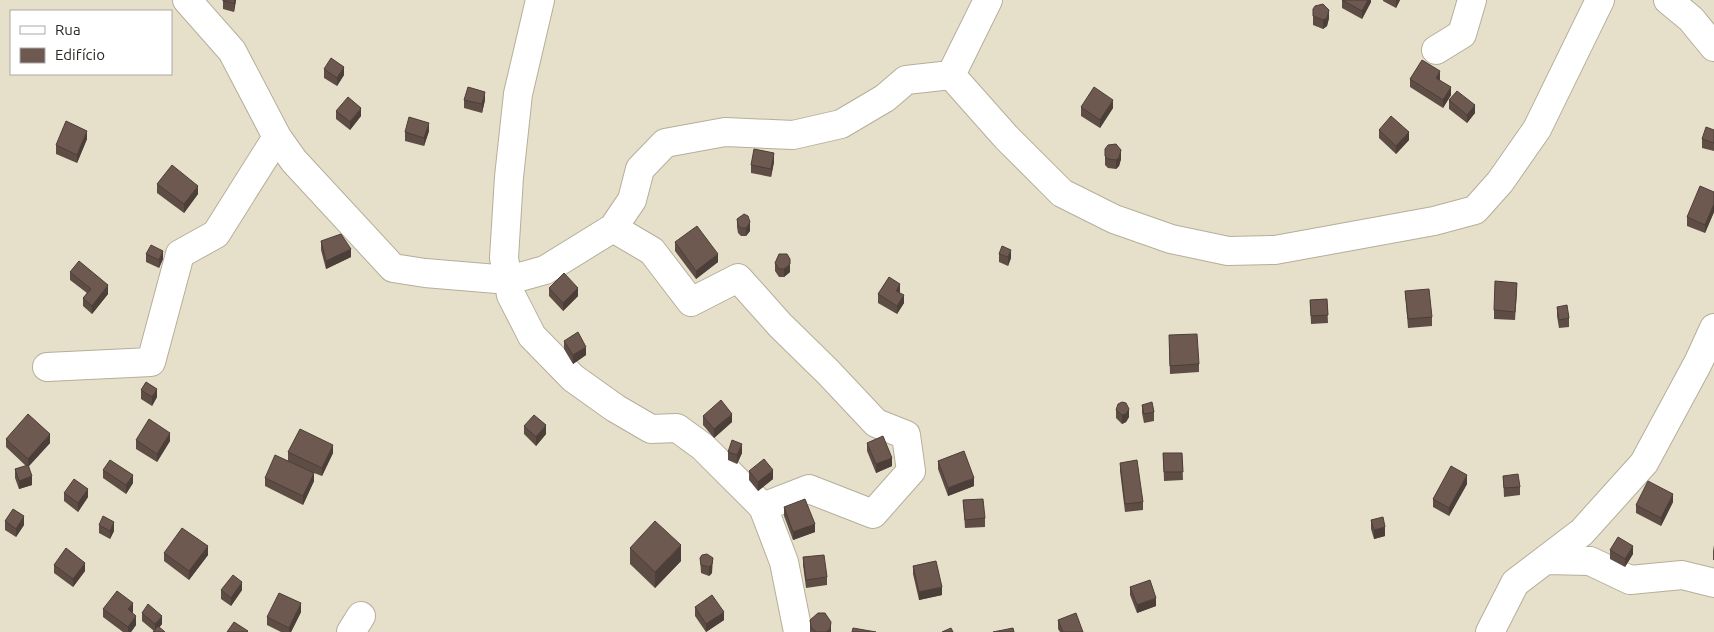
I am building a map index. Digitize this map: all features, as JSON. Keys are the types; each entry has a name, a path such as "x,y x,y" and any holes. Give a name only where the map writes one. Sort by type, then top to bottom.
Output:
{"street":[{"path":"186,0 232,51 277,137 294,161 393,268 425,273 509,280 545,270 613,228 632,200 640,169 665,143 725,132 793,136 841,124 885,98 906,80 951,74"},
{"path":"540,0 517,103 509,177 504,258 511,295 532,336 573,378 615,408 651,429 677,428 704,446 763,507 784,562 798,632"},
{"path":"951,74 988,0"},
{"path":"1436,50 1462,34 1472,0"},
{"path":"951,74 1006,137 1062,193 1114,219 1172,239 1228,251 1275,250 1434,221 1475,210 1500,182 1537,129 1600,0"},
{"path":"1668,0 1691,18 1714,47"},
{"path":"47,367 151,362 180,254 216,234 277,137"},
{"path":"613,228 652,252 691,302 738,278 780,325 876,422 906,435 911,471 873,514 808,489 763,507"},
{"path":"1490,632 1515,583 1582,532 1644,464 1714,328"},
{"path":"1545,560 1590,561 1630,580 1682,575 1714,583"}],"building":[{"path":"223,0 235,0 234,3"},
{"path":"1342,0 1368,0 1362,11"},
{"path":"1323,4 1329,10 1327,18 1323,20 1313,16 1313,9 1315,6"},
{"path":"331,58 344,67 337,78 324,69"},
{"path":"1422,60 1440,71 1436,78 1451,87 1443,100 1410,79"},
{"path":"468,87 485,92 482,104 464,100"},
{"path":"1094,87 1113,100 1100,120 1081,107"},
{"path":"1457,91 1475,105 1467,115 1449,100"},
{"path":"348,97 361,108 350,122 336,111"},
{"path":"1391,116 1409,132 1396,146 1379,130"},
{"path":"409,117 429,123 424,138 405,132"},
{"path":"66,121 87,131 77,155 56,145"},
{"path":"1706,127 1714,130 1714,143 1702,139"},
{"path":"1116,144 1121,150 1119,158 1116,160 1108,159 1105,156 1105,149 1108,145"},
{"path":"754,149 774,153 771,169 751,165"},
{"path":"172,165 198,186 184,204 157,184"},
{"path":"1700,186 1714,192 1714,204 1705,225 1687,217"},
{"path":"744,214 748,216 750,222 746,228 741,228 738,225 737,219"},
{"path":"697,226 718,254 696,271 675,242"},
{"path":"341,234 351,249 326,261 321,241"},
{"path":"151,245 163,251 159,260 146,254"},
{"path":"1002,246 1011,250 1008,257 999,254"},
{"path":"779,254 787,254 790,259 790,264 784,269 779,269 775,263"},
{"path":"79,261 108,285 92,306 83,298 91,289 70,272"},
{"path":"564,273 578,288 563,303 549,288"},
{"path":"889,277 900,284 896,291 904,295 897,306 878,294"},
{"path":"1495,281 1517,283 1515,312 1494,310"},
{"path":"1429,289 1432,317 1408,319 1405,291"},
{"path":"1327,299 1328,315 1311,316 1310,300"},
{"path":"1567,305 1569,318 1559,320 1557,307"},
{"path":"578,332 586,347 573,355 564,341"},
{"path":"1197,334 1199,364 1170,366 1169,335"},
{"path":"146,382 157,389 152,397 141,390"},
{"path":"721,400 732,414 714,429 703,416"},
{"path":"1152,402 1154,412 1144,414 1142,405"},
{"path":"1126,403 1129,409 1126,414 1122,415 1116,410 1118,404"},
{"path":"28,414 50,434 28,459 6,439"},
{"path":"534,415 546,425 536,437 524,426"},
{"path":"149,419 170,433 157,454 136,440"},
{"path":"300,429 333,445 322,468 288,452"},
{"path":"883,436 892,458 876,464 867,443"},
{"path":"732,440 742,444 737,455 728,452"},
{"path":"964,451 974,478 948,488 938,461"},
{"path":"1163,453 1182,453 1183,472 1164,472"},
{"path":"275,455 314,473 303,496 265,478"},
{"path":"764,459 773,470 758,482 749,471"},
{"path":"110,460 133,475 126,485 103,470"},
{"path":"1137,460 1143,502 1125,504 1120,463"},
{"path":"28,465 32,476 19,481 15,469"},
{"path":"1451,466 1467,475 1449,508 1433,499"},
{"path":"1518,474 1520,487 1504,488 1503,476"},
{"path":"74,479 88,489 78,503 64,493"},
{"path":"1648,481 1673,494 1661,518 1636,505"},
{"path":"805,499 815,524 793,532 784,507"},
{"path":"983,499 985,518 965,520 963,500"},
{"path":"13,509 24,516 16,529 5,521"},
{"path":"103,516 114,522 110,531 99,525"},
{"path":"1383,517 1385,527 1374,530 1371,520"},
{"path":"655,521 681,545 655,572 630,548"},
{"path":"182,528 208,546 189,571 164,553"},
{"path":"1618,537 1633,546 1625,559 1610,550"},
{"path":"66,548 85,563 73,579 54,565"},
{"path":"707,554 713,558 712,564 709,567 701,565 700,558 702,555"},
{"path":"824,555 827,577 806,580 803,557"},
{"path":"936,561 942,587 919,592 913,566"},
{"path":"233,575 242,582 231,598 221,590"},
{"path":"1150,580 1156,598 1137,605 1130,587"},
{"path":"117,591 133,603 128,609 136,616 128,627 103,609"},
{"path":"279,593 301,603 289,628 267,617"},
{"path":"712,595 724,612 706,624 695,607"},
{"path":"148,604 162,616 155,624 142,613"},
{"path":"818,613 825,613 831,622 830,629 826,632 816,632 811,627 810,620"},
{"path":"1076,613 1083,632 1063,632 1058,620"},
{"path":"234,622 248,631 227,632"},
{"path":"158,626 165,632 153,632"},
{"path":"853,628 876,632 852,632"},
{"path":"951,628 953,632 942,632"},
{"path":"1013,628 1014,632 993,632"}]}
